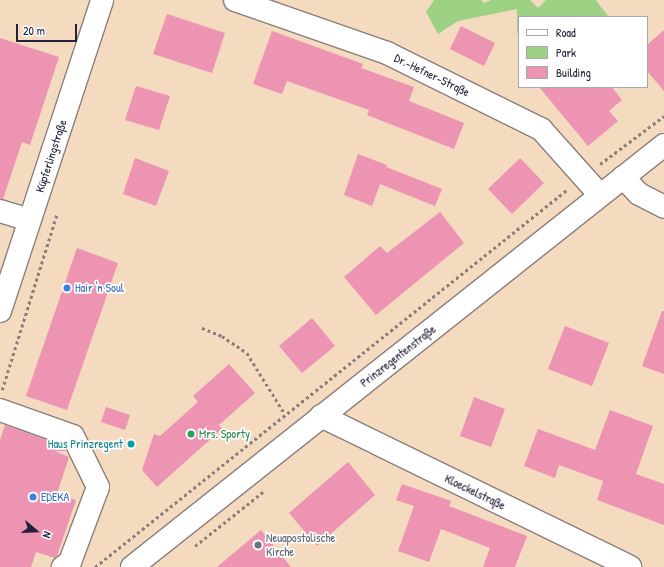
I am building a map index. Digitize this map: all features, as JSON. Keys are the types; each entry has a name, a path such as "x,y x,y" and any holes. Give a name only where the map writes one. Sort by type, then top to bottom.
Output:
{"street":[{"name":"Küpferlingstraße","path":"0,312 102,0"},
{"name":"Dr.-Hefner-Straße","path":"236,0 387,53 541,129 600,196"},
{"name":"Prinzregentenstraße","path":"132,567 664,145"},
{"path":"623,177 639,194 664,207"},
{"path":"0,211 30,220"},
{"path":"0,410 73,436 98,487 70,562 63,567"},
{"name":"Kloeckelstraße","path":"321,416 630,567"}],"path":[{"path":"95,567 583,177 664,116"},
{"path":"202,328 222,336 247,353 285,414"},
{"path":"193,548 241,511"}],"green space":[{"path":"434,0 481,0 484,3 491,0 530,0 538,8 546,0 596,0 608,16 518,16 518,34 517,9 458,21 438,34 426,12"}],"building":[{"path":"167,14 225,33 212,73 153,54"},
{"path":"461,26 495,43 484,66 450,49"},
{"path":"664,30 664,91 648,72 648,44"},
{"path":"272,31 363,64 361,68 414,87 409,101 464,123 454,149 367,115 369,110 287,81 282,94 253,84"},
{"path":"0,38 59,57 30,145 22,142 3,199 0,199"},
{"path":"136,86 170,96 159,130 125,120"},
{"path":"540,88 613,88 622,100 609,111 618,121 588,146"},
{"path":"358,154 387,165 386,167 442,189 435,206 380,184 372,206 344,195"},
{"path":"135,158 169,171 156,206 123,194"},
{"path":"520,158 544,183 512,214 488,189"},
{"path":"440,212 464,243 376,315 344,277 380,246 387,253"},
{"path":"77,248 118,263 67,410 26,396"},
{"path":"662,311 664,311 664,374 642,366"},
{"path":"312,318 335,346 302,373 279,346"},
{"path":"565,326 609,343 592,386 548,369"},
{"path":"229,364 255,393 219,425 222,429 157,487 142,470 154,434 160,436 198,402 193,396"},
{"path":"474,397 505,409 491,447 460,436"},
{"path":"106,407 130,415 125,430 101,422"},
{"path":"610,410 653,426 636,474 664,484 664,525 597,500 603,481 559,465 555,478 524,466 538,429 595,450"},
{"name":"EDEKA","path":"5,425 64,446 66,451 55,451 69,457 57,494 76,500 57,556 55,558 36,552 31,567 0,567 0,440"},
{"path":"348,462 375,495 317,546 289,513"},
{"path":"402,484 451,501 449,506 527,536 515,567 483,567 490,548 441,529 429,562 398,551 414,506 396,500"},
{"name":"Neuapostolische Kirche","path":"261,530 291,567 217,567"}],"place":[{"name":"Hair 'n Soul","path":"67,288"},
{"name":"Mrs. Sporty","path":"191,434"},
{"name":"Haus Prinzregent","path":"131,444"},
{"name":"EDEKA","path":"33,497"},
{"name":"Neuapostolische Kirche","path":"258,545"}]}
